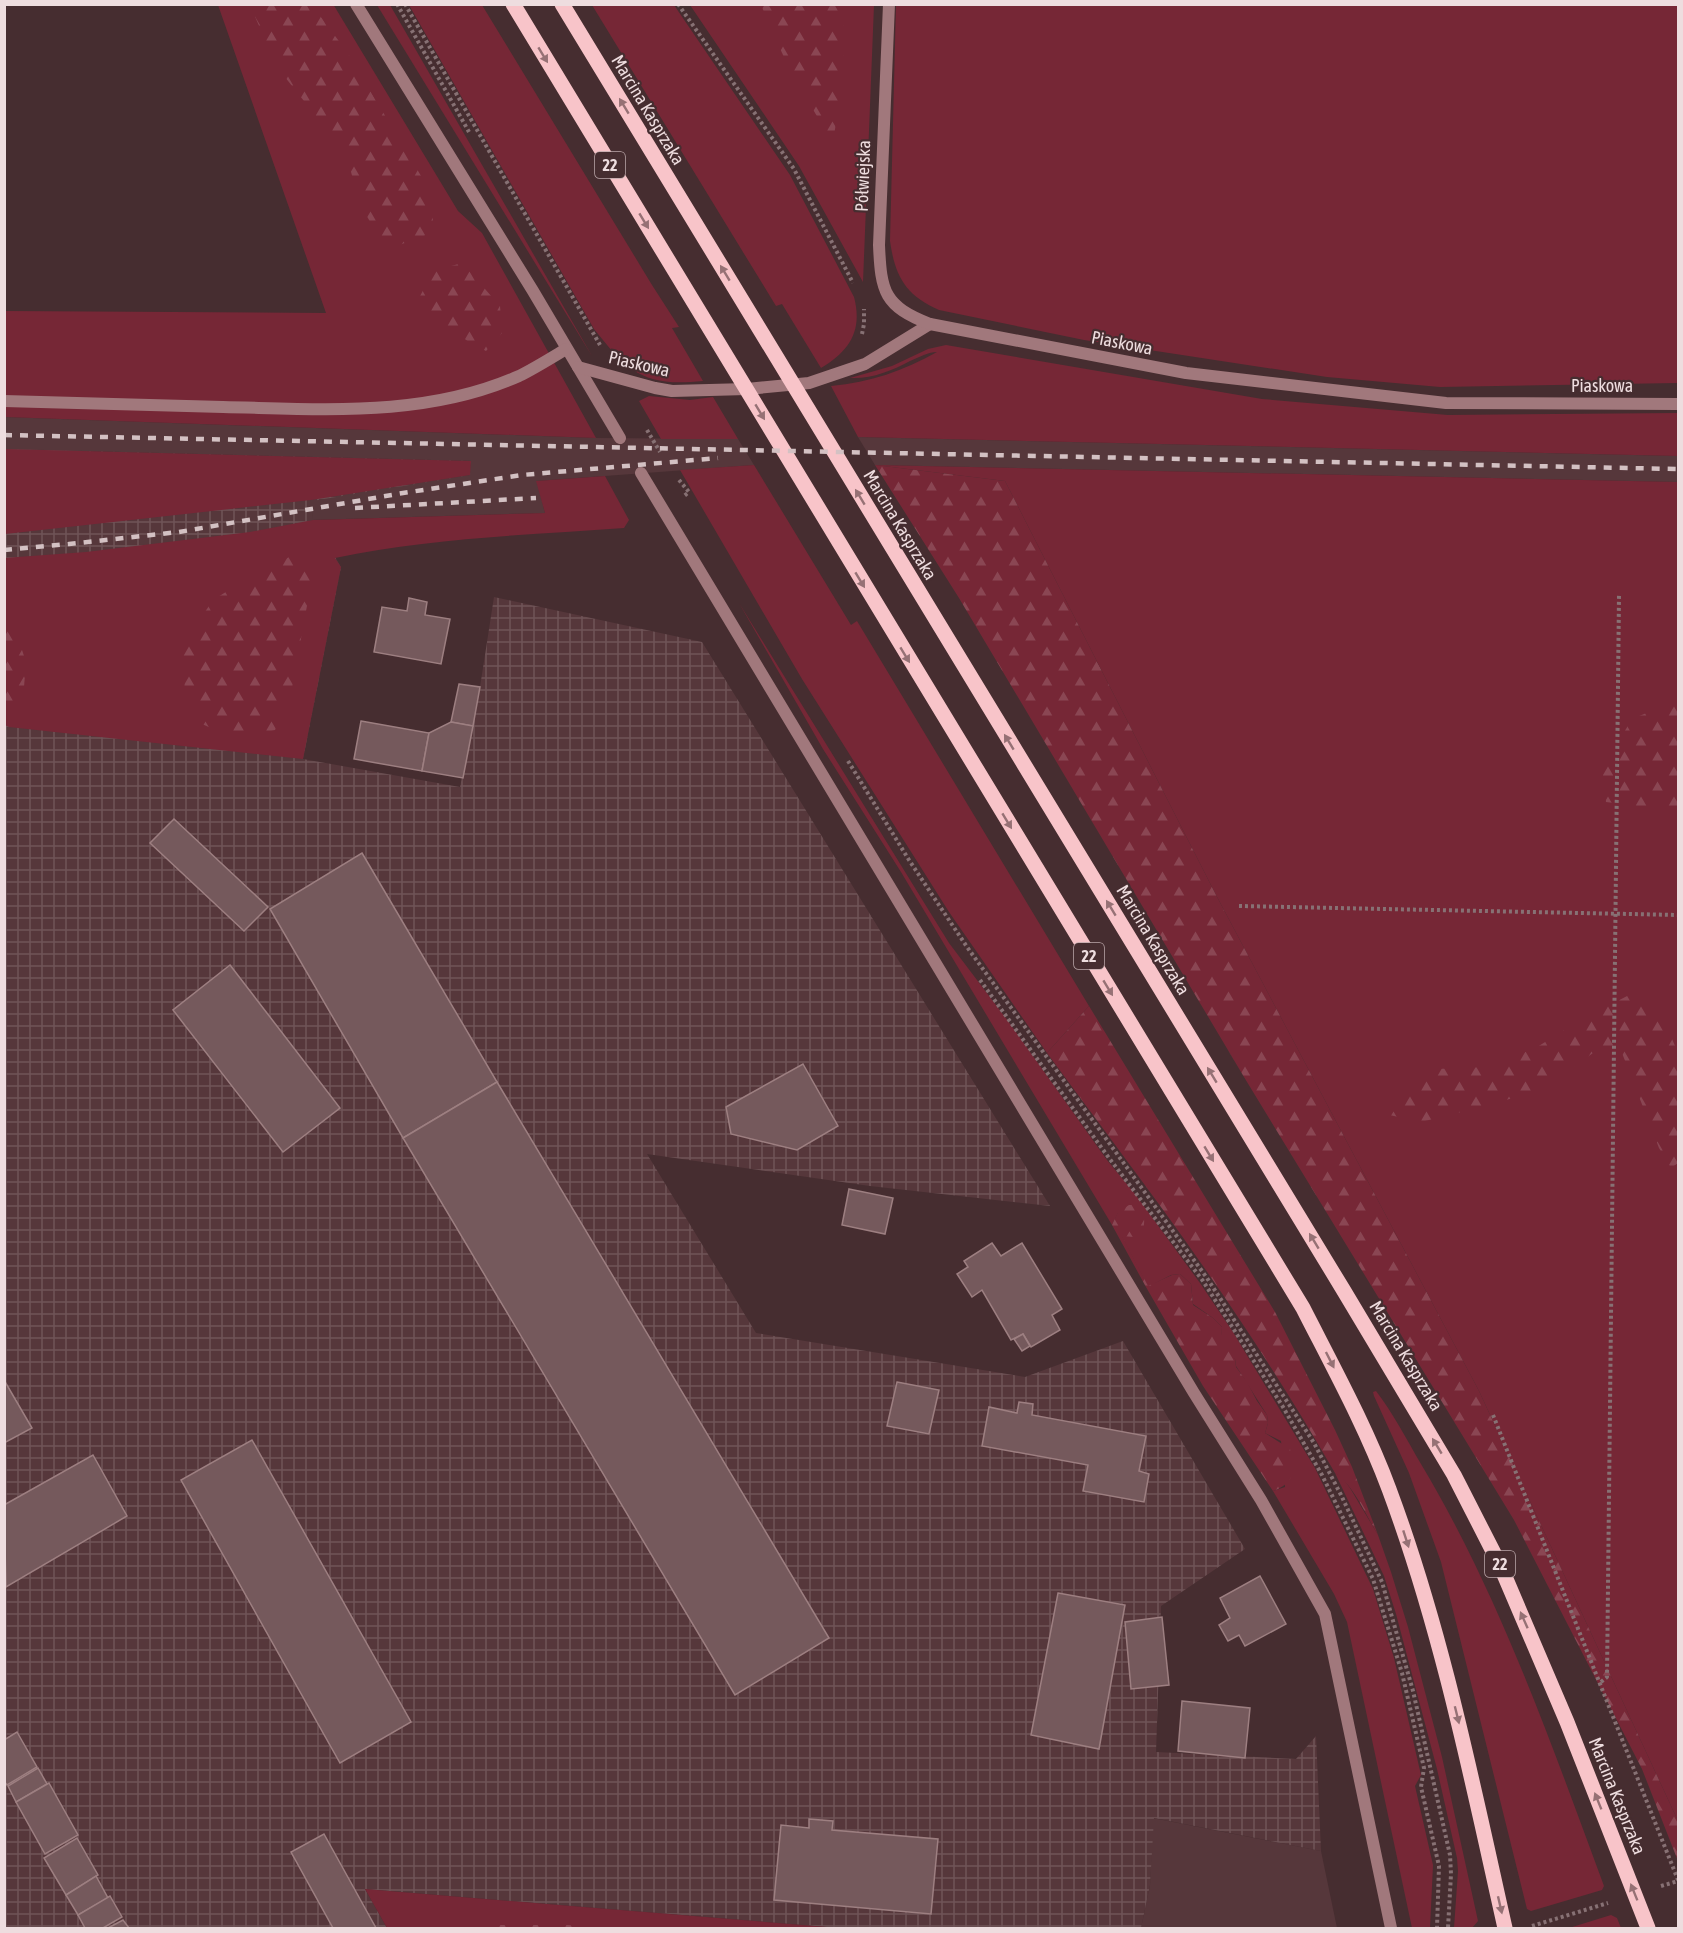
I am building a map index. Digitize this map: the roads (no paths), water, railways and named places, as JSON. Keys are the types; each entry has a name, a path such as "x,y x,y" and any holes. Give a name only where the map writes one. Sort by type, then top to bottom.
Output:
{"main road":[{"name":"22","path":"513,4 1303,1308 1352,1406 1388,1488 1437,1636 1506,1929"},
{"name":"Marcina Kasprzaka","path":"562,4 1454,1475 1484,1532 1533,1641 1636,1894 1648,1929"}],"street":[{"path":"356,4 527,281 620,438"},
{"name":"Półwiejska","path":"889,4 879,245 880,272 884,291 894,305 910,317 930,324"},
{"name":"Piaskowa","path":"578,367 672,391 747,389 809,384 865,364 930,324 1186,373 1446,403 1678,404"},
{"path":"4,401 342,410 403,406 448,398 503,382 566,349"},
{"path":"641,473 1194,1393 1261,1500 1324,1614 1391,1929"}],"railway":[{"path":"4,435 1678,469"},
{"path":"4,550 179,532 522,475 718,458"},
{"path":"355,508 536,498"}]}
